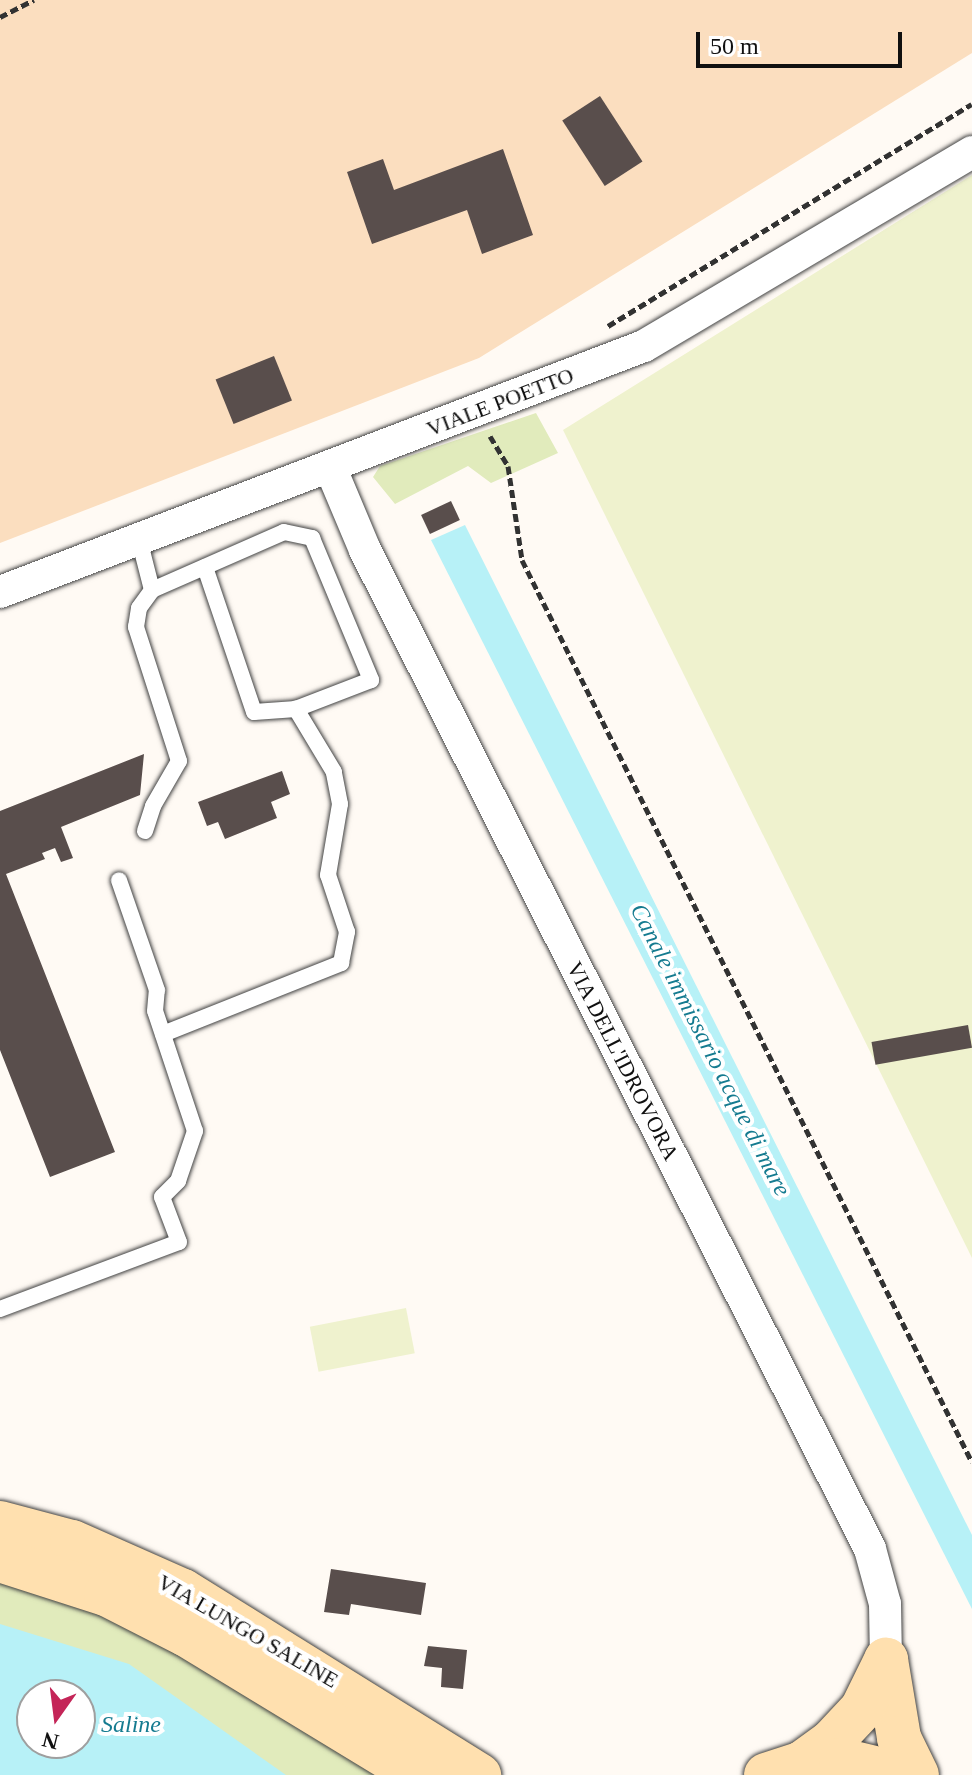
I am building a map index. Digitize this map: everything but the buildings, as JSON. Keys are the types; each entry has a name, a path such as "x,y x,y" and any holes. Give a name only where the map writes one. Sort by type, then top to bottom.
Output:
{"main road":[{"name":"VIA LUNGO SALINE","path":"0,1523 72,1542 183,1591 479,1775"},
{"name":"VIA LUNGO SALINE","path":"0,1560 106,1594 185,1634 417,1775"},
{"name":"VIA DELL'IDROVORA","path":"784,1769 832,1741 862,1709 886,1660"},
{"name":"VIA DELL'IDROVORA","path":"886,1660 899,1738 917,1775"},
{"path":"784,1769 856,1761 904,1775"}],"street":[{"name":"VIALE POETTO","path":"0,592 331,469 644,346 972,152"},
{"name":"VIA DELL'IDROVORA","path":"331,469 365,550 870,1549 885,1604 886,1660"}],"lane":[{"path":"145,831 153,806 179,761 136,627 139,608 152,590 284,532 312,538 371,680 296,709 254,712 205,567"},
{"path":"139,539 152,590"},
{"path":"163,1034 341,963 347,932 328,875 340,804 334,772 296,709"},
{"path":"0,1309 179,1242 162,1197 178,1181 195,1131 155,1011 157,990 119,880"}],"path":[{"path":"0,17 34,0"},
{"path":"595,334 972,104"},
{"path":"457,418 466,443 492,436 502,450 522,560 972,1462"}],"green space":[{"path":"972,175 972,1258 563,430"},
{"path":"536,413 558,453 491,483 468,466 395,504 373,477 380,466"},
{"path":"406,1308 415,1353 319,1372 310,1327"},
{"path":"0,1570 125,1618 393,1775 0,1775"}],"sand":[{"path":"0,0 972,0 972,53 479,358 0,543"}],"water":[{"name":"Canale immissario acque di mare","path":"465,525 972,1535 972,1609 431,540"},
{"name":"Saline","path":"0,1624 129,1664 286,1775 0,1775"}]}
